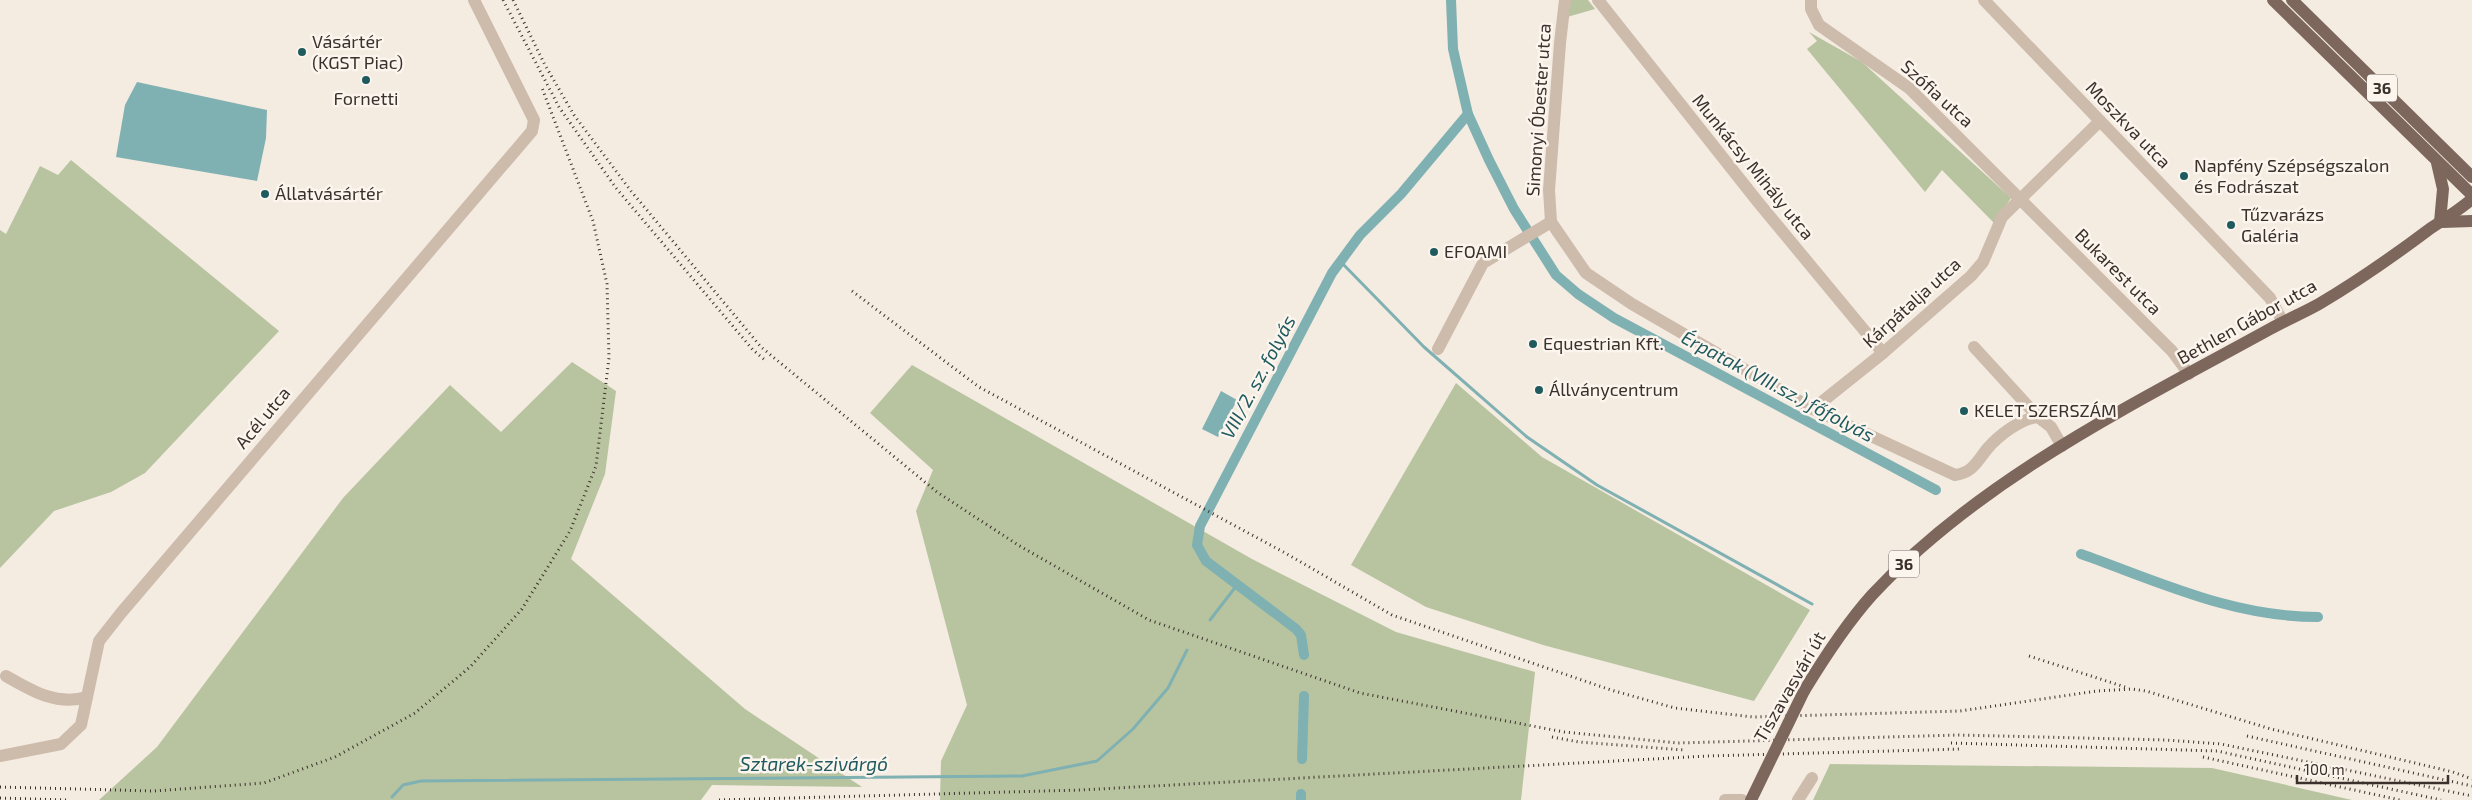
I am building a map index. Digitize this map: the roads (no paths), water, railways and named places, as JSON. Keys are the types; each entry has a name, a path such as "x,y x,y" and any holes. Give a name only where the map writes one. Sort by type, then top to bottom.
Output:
{"main road":[{"name":"36","path":"2273,0 2472,197"},
{"name":"36","path":"2292,0 2472,176"},
{"path":"2436,161 2443,189 2440,222 2472,221"},
{"name":"Bethlen Gábor utca","path":"2033,465 2062,446 2189,374 2283,322 2318,305 2440,222 2472,197"},
{"name":"Tiszavasvári út","path":"1750,800 1804,691 1847,626 1893,575 1951,523 1995,490 2033,465"}],"street":[{"name":"Acél utca","path":"0,756 61,744 81,725 99,642 121,613 532,131 534,120 474,0"},
{"name":"Simonyi Óbester utca","path":"1565,0 1550,180 1551,222 1586,273 1604,287 1813,410 1955,476 1972,469 1988,448 2027,418 2038,417"},
{"name":"Munkácsy Mihály utca","path":"1598,0 1758,202 1883,353"},
{"name":"Szófia utca","path":"1811,0 1811,9 1819,25 1909,88 2020,198"},
{"name":"Moszkva utca","path":"1984,0 2270,298 2283,322"},
{"name":"Kárpátalja utca","path":"1813,410 1883,353 1971,276 1983,262 2002,217 2100,122"},
{"name":"Bukarest utca","path":"2020,198 2172,351 2189,374"},
{"name":"Simonyi Óbester utca","path":"1438,349 1483,264 1533,231 1551,222"},
{"path":"1974,347 2038,417 2051,428 2062,446"},
{"path":"6,676 45,697 88,697"},
{"path":"1798,800 1812,778"},
{"path":"1725,800 1742,800"}],"water":[{"path":"137,82 267,110 266,138 257,181 116,157 125,105"},
{"path":"1221,391 1237,400 1218,437 1202,429"}],"waterway":[{"name":"Érpatak (VIII.sz.) főfolyás","path":"1451,0 1453,49 1468,114 1514,209 1556,275 1578,294 1614,318 1936,490"},
{"name":"VIII/2. sz. folyás","path":"1304,655 1301,635 1296,629 1206,561 1197,545 1200,526 1332,273 1360,235 1401,194 1468,114"},
{"path":"1340,261 1424,347 1527,437 1597,485 1812,604"},
{"name":"Érpatak (VIII.sz.) főfolyás","path":"2081,554 2168,586 2226,604 2256,611 2318,617"},
{"name":"Sztarek-szivárgó","path":"1210,620 1237,585"},
{"name":"Sztarek-szivárgó","path":"392,797 403,785 421,781 1022,776 1097,761 1133,729 1168,688 1187,650"},
{"name":"VIII/2. sz. folyás","path":"1302,759 1304,696"},
{"name":"VIII/2. sz. folyás","path":"1301,794 1301,800"}],"railway":[{"path":"503,0 559,107 616,188 753,350 765,360"},
{"path":"513,0 545,65 574,115 631,191 761,347 937,492 1018,545 1149,620 1360,693 1564,732 1678,743 1958,735 2166,740 2221,744 2472,796"},
{"path":"0,787 154,791 264,783 335,757 415,713 470,667 522,609 570,531 596,466 609,358 607,284 593,221 542,88"},
{"path":"852,291 979,387 1287,554 1392,615 1611,690 1675,708 1753,717 1960,711 2097,691 2132,689 2146,691 2271,729 2453,772 2472,779"},
{"path":"2029,656 2125,687"},
{"path":"2247,736 2472,786"},
{"path":"1552,737 1579,742 1684,750"},
{"path":"1951,743 2217,751 2441,800"},
{"path":"719,800 1080,790 1708,756 1961,749"},
{"path":"2203,757 2400,800"},
{"path":"0,798 66,800"}],"place":[{"name":"Vásártér (KGST Piac)","path":"302,52"},
{"name":"Fornetti","path":"366,80"},
{"name":"Napfény Szépségszalon és Fodrászat","path":"2184,176"},
{"name":"Állatvásártér","path":"265,194"},
{"name":"Tűzvarázs Galéria","path":"2231,225"},
{"name":"EFOAMI","path":"1434,252"},
{"name":"Equestrian Kft.","path":"1533,344"},
{"name":"Állványcentrum","path":"1539,390"},
{"name":"KELET SZERSZÁM","path":"1964,411"}]}
